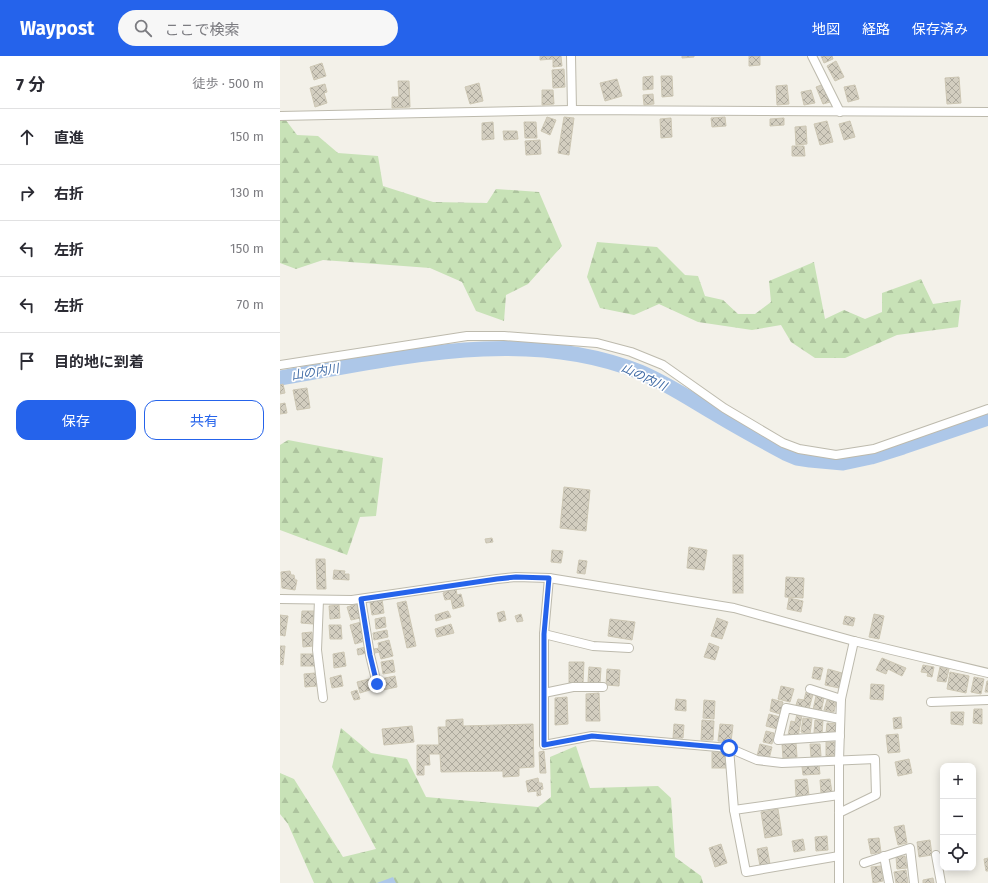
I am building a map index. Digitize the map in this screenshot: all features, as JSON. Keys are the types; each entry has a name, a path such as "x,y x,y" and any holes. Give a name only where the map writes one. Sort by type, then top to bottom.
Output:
{"street":[{"path":"571,56 572,110"},
{"path":"812,56 840,112"},
{"path":"280,116 572,110 988,112"},
{"path":"280,365 467,336 504,336 597,343 631,352 663,365 677,373 724,408 783,443 799,449 836,455 874,449 988,409"},
{"path":"280,599 361,599 497,579 516,577 549,578 734,608 854,641 988,673"},
{"path":"549,578 544,634 544,745 592,736 729,748 757,760 782,763 875,759 876,795 839,813"},
{"path":"361,599 370,655 377,684"},
{"path":"319,600 317,650 323,698"},
{"path":"544,634 593,646 629,648"},
{"path":"839,883 839,760 841,699 854,641"},
{"path":"544,693 573,687 603,687"},
{"path":"810,690 841,699"},
{"path":"931,702 988,700"},
{"path":"840,719 786,708 778,740 840,736"},
{"path":"729,748 734,810 746,872 839,856"},
{"path":"734,810 839,794"},
{"path":"864,863 910,848 914,883"},
{"path":"936,855 941,883"},
{"path":"884,856 889,883"}],"green space":[{"path":"285,119 297,135 318,136 338,153 378,156 383,186 433,202 487,203 496,189 539,192 562,246 528,284 506,295 504,321 476,311 462,282 430,268 323,260 296,269 280,263 280,120"},
{"path":"597,242 657,247 685,275 698,276 705,296 723,300 738,314 755,314 771,302 769,281 814,262 825,319 844,310 865,319 882,312 882,293 921,279 933,304 961,300 958,327 897,335 845,358 815,358 791,342 781,325 752,330 698,322 659,304 634,315 600,308 587,277"},
{"path":"288,440 383,458 376,516 360,517 347,555 280,530 280,445"},
{"path":"341,728 371,753 407,759 426,797 538,807 551,797 550,757 576,746 590,788 658,786 671,798 675,857 701,876 703,883 314,883 288,824 280,814 280,773 294,779 343,857 376,849 332,767"}],"water":[{"path":"393,877 396,883 377,883"}],"building":[{"path":"540,56 561,56 562,66 553,67 553,59 540,60"},
{"path":"682,56 694,56 694,57 682,58"},
{"path":"749,56 760,56 760,65 749,66"},
{"path":"821,56 832,56 833,59 824,63"},
{"path":"836,61 844,77 835,81 827,66"},
{"path":"322,63 326,76 314,80 310,67"},
{"path":"564,69 565,87 553,88 552,70"},
{"path":"653,76 653,89 643,90 643,77"},
{"path":"661,76 672,76 673,96 662,97"},
{"path":"959,77 961,103 947,104 945,78"},
{"path":"617,79 622,96 605,101 600,83"},
{"path":"398,81 409,81 410,107 392,108 392,97 399,97"},
{"path":"479,83 483,101 470,104 465,87"},
{"path":"325,84 327,92 324,93 327,103 315,107 310,88"},
{"path":"824,84 830,102 823,104 816,87"},
{"path":"787,85 789,104 777,105 776,86"},
{"path":"855,85 859,99 848,102 844,87"},
{"path":"542,90 553,90 554,104 542,105"},
{"path":"811,90 815,103 804,105 801,92"},
{"path":"653,94 654,104 644,105 643,95"},
{"path":"547,117 556,120 550,135 541,131"},
{"path":"564,117 574,118 569,155 558,153"},
{"path":"725,117 726,126 712,127 711,118"},
{"path":"671,118 672,137 661,138 660,119"},
{"path":"784,118 784,125 770,126 770,119"},
{"path":"827,121 833,142 820,145 814,124"},
{"path":"850,121 855,137 844,140 839,124"},
{"path":"493,122 494,139 482,140 482,123"},
{"path":"524,122 536,122 537,138 525,138"},
{"path":"806,126 807,144 796,145 795,127"},
{"path":"503,131 517,131 518,139 504,140"},
{"path":"540,140 541,154 526,155 525,141"},
{"path":"792,146 804,146 805,156 792,156"},
{"path":"283,384 285,393 280,394 280,385"},
{"path":"307,388 310,408 297,410 293,390"},
{"path":"285,403 287,413 280,414 280,404"},
{"path":"564,487 590,490 586,531 560,528"},
{"path":"492,538 493,542 486,543 485,539"},
{"path":"689,547 707,550 704,570 687,568"},
{"path":"552,550 563,551 561,563 551,562"},
{"path":"733,555 743,555 743,593 733,593"},
{"path":"316,559 325,559 326,589 317,589"},
{"path":"579,560 587,561 585,574 577,573"},
{"path":"334,570 345,571 344,574 349,574 349,580 333,579"},
{"path":"290,571 291,575 294,575 295,580 297,580 295,590 282,588 281,572"},
{"path":"786,577 804,578 803,598 785,597"},
{"path":"456,588 457,595 461,594 464,606 453,609 451,599 445,600 443,593"},
{"path":"789,598 803,601 801,612 787,609"},
{"path":"382,599 384,613 372,615 370,602"},
{"path":"406,601 416,646 407,648 397,603"},
{"path":"357,604 360,618 351,620 347,607"},
{"path":"339,605 340,618 330,619 329,606"},
{"path":"302,611 314,611 313,624 301,623"},
{"path":"448,611 451,617 436,621 435,615"},
{"path":"504,611 506,620 499,622 497,613"},
{"path":"521,614 523,621 517,622 515,616"},
{"path":"874,614 884,616 879,639 869,637"},
{"path":"280,615 288,616 285,636 280,635"},
{"path":"845,616 855,618 853,626 843,624"},
{"path":"385,617 386,627 376,629 375,619"},
{"path":"717,618 728,622 722,639 711,636"},
{"path":"610,619 635,622 632,640 608,636"},
{"path":"361,622 365,641 355,644 350,625"},
{"path":"451,624 454,633 437,637 435,629"},
{"path":"329,625 341,625 342,639 330,639"},
{"path":"387,630 388,637 374,640 373,633"},
{"path":"312,632 313,646 303,647 302,633"},
{"path":"389,640 393,656 381,659 379,652 375,653 374,649 379,648 378,643"},
{"path":"709,643 719,647 715,660 704,657"},
{"path":"280,646 285,646 283,665 280,664"},
{"path":"366,647 367,653 358,655 357,649"},
{"path":"344,652 346,666 334,668 333,654"},
{"path":"301,654 315,654 315,666 301,666"},
{"path":"882,658 906,668 902,676 888,669 886,674 876,670"},
{"path":"393,660 395,672 383,674 381,662"},
{"path":"569,662 584,662 583,684 569,683"},
{"path":"923,665 934,667 932,677 927,676 928,673 921,672"},
{"path":"589,667 601,668 600,683 588,682"},
{"path":"814,667 823,668 820,680 812,678"},
{"path":"940,667 949,669 946,682 937,681"},
{"path":"607,669 620,670 619,686 606,685"},
{"path":"828,669 842,673 839,688 825,685"},
{"path":"950,672 969,676 966,693 947,689"},
{"path":"315,673 317,686 305,687 304,674"},
{"path":"341,675 343,686 332,688 330,678"},
{"path":"395,676 397,687 383,690 380,679"},
{"path":"974,677 984,679 981,694 971,692"},
{"path":"373,678 376,688 360,693 357,682"},
{"path":"987,681 988,692 985,692"},
{"path":"871,684 884,685 883,700 870,699"},
{"path":"781,686 794,689 790,702 778,699"},
{"path":"357,690 360,699 354,700 351,692"},
{"path":"806,692 813,694 809,709 796,705 798,699 804,700"},
{"path":"599,693 600,721 586,721 586,694"},
{"path":"816,696 824,698 821,712 813,710"},
{"path":"567,697 568,724 555,725 555,698"},
{"path":"676,699 686,700 686,711 675,710"},
{"path":"772,699 783,702 780,714 770,711"},
{"path":"704,700 715,701 714,719 703,718"},
{"path":"827,700 836,702 834,712 824,710"},
{"path":"974,709 982,709 982,724 973,723"},
{"path":"951,712 964,712 963,725 951,724"},
{"path":"769,714 780,717 777,729 766,726"},
{"path":"797,714 802,715 798,737 788,735 791,721 795,722"},
{"path":"901,717 902,728 894,729 893,718"},
{"path":"803,718 812,719 810,734 801,732"},
{"path":"463,719 463,726 533,724 534,767 519,768 519,776 503,777 503,771 441,772 440,754 429,754 430,765 424,765 424,775 417,775 417,745 439,745 438,727 446,727 446,720"},
{"path":"702,720 714,721 713,740 701,740"},
{"path":"815,720 823,720 822,734 814,733"},
{"path":"827,723 837,724 836,735 826,734"},
{"path":"674,724 684,725 683,738 673,738"},
{"path":"720,724 733,725 731,742 718,741"},
{"path":"412,726 414,742 384,745 382,729"},
{"path":"766,731 774,733 772,744 763,742"},
{"path":"898,734 900,752 888,753 886,735"},
{"path":"826,742 835,742 836,755 826,756"},
{"path":"796,743 797,757 783,758 782,744"},
{"path":"760,744 772,747 769,759 757,756"},
{"path":"810,744 820,744 821,756 811,757"},
{"path":"544,751 546,773 540,773 539,752"},
{"path":"712,752 726,752 726,768 712,768"},
{"path":"909,759 912,773 898,776 895,762"},
{"path":"819,765 820,774 803,775 802,767"},
{"path":"538,778 539,783 542,783 543,789 540,790 541,795 537,796 537,791 528,792 526,781"},
{"path":"807,779 809,795 796,796 795,780"},
{"path":"830,779 832,793 821,793 820,780"},
{"path":"778,809 782,835 765,838 761,812"},
{"path":"904,825 907,843 898,845 894,827"},
{"path":"827,836 828,850 816,851 815,837"},
{"path":"879,838 881,852 871,854 868,839"},
{"path":"803,839 805,850 794,852 792,841"},
{"path":"930,840 932,855 919,857 917,842"},
{"path":"721,844 727,863 715,867 709,848"},
{"path":"767,847 770,864 760,866 757,849"},
{"path":"905,856 907,868 897,869 896,857"},
{"path":"988,858 988,871 986,871 984,859"},
{"path":"881,866 883,881 873,883 871,867"},
{"path":"906,870 908,883 896,883 894,872"},
{"path":"933,878 934,883 923,883 923,880"}],"waterway":[{"name":"山の内川","path":"280,378 415,355 461,350 507,348 552,351 596,358 640,372 669,386 785,453 797,458 843,463 871,457 988,418"}],"route":[{"path":"377,684 370,655 361,599 497,579 516,577 549,578 544,634 544,745 592,736 729,748"}]}
